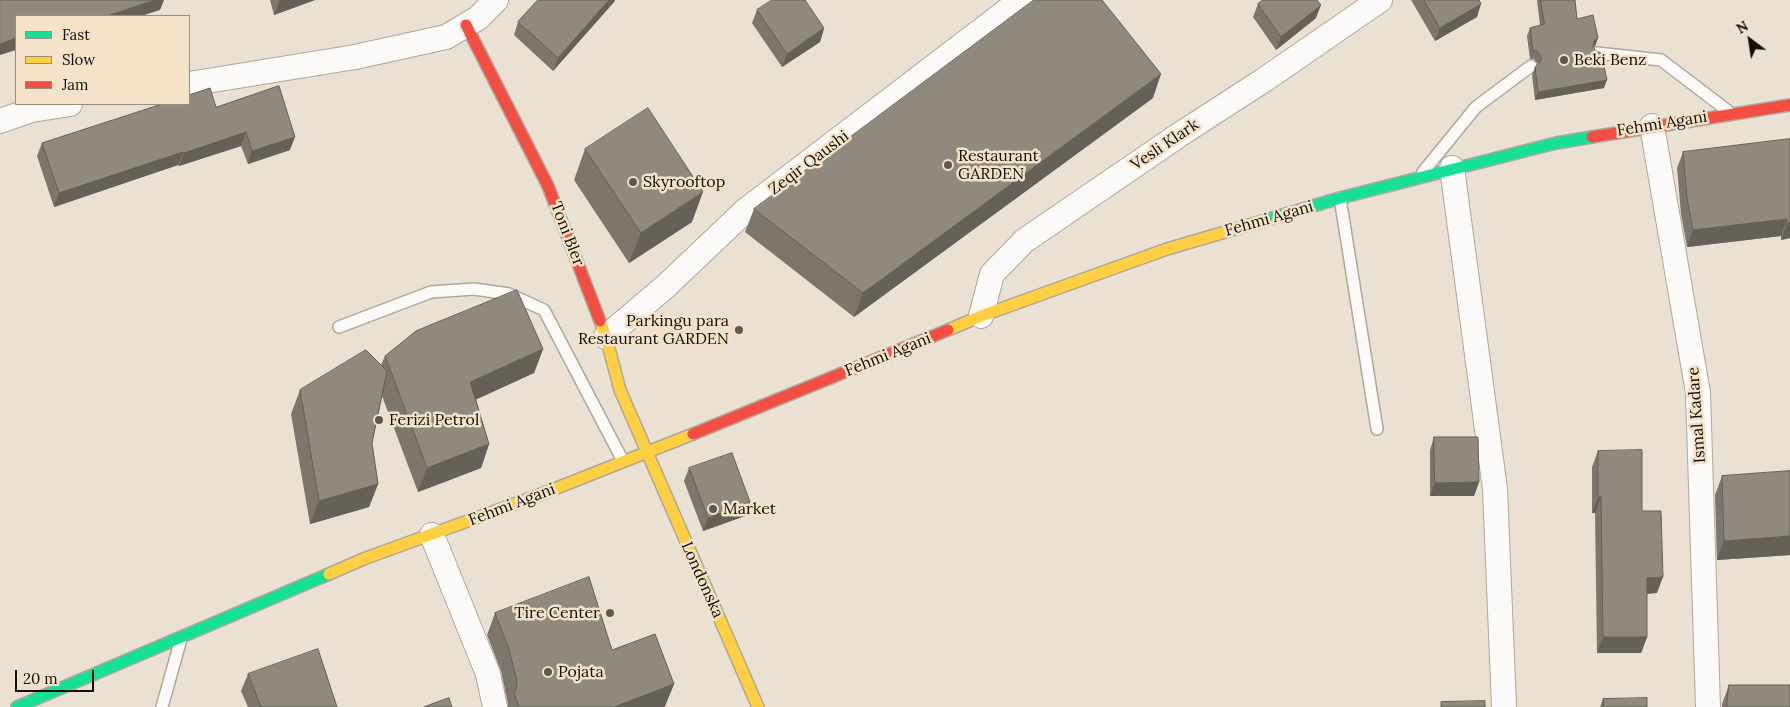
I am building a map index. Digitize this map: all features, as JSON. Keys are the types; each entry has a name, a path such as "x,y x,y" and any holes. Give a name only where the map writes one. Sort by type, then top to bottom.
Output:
{"main road":[{"name":"Toni Bler","path":"466,25 548,186 606,337 620,390 646,453"},
{"name":"Fehmi Agani","path":"17,707 366,558 432,536 646,453 981,316 1166,248 1340,198 1556,143 1731,113 1790,105"},
{"name":"Londonska","path":"646,453 758,707"}],"street":[{"path":"190,84 355,57 446,37 478,18 496,0"},
{"name":"Zeqir Qaushi","path":"606,337 666,286 746,210 1022,0"},
{"name":"Vesli Klark","path":"981,316 992,274 1024,241 1380,0"},
{"path":"0,121 32,110 64,105"},
{"name":"Ismal Kadare","path":"1652,126 1698,393 1708,707"},
{"path":"1452,168 1494,489 1504,707"},
{"path":"432,536 488,674 495,707"}],"lane":[{"path":"1597,53 1661,60 1731,113"},
{"path":"1419,177 1476,107 1531,66"},
{"path":"1340,198 1377,429"},
{"path":"339,327 431,292 474,289 500,292 536,306 544,310 623,462"},
{"path":"162,707 182,635"}],"building":[{"path":"0,0 155,0 110,15 15,15 15,38 0,44"},
{"path":"538,0 609,0 558,58 518,22"},
{"path":"772,0 805,0 824,28 787,54 757,10"},
{"name":"Restaurant GARDEN","path":"1034,0 1102,0 1161,74 863,293 754,209"},
{"path":"1263,0 1317,0 1321,5 1281,37 1258,4"},
{"path":"1424,0 1479,0 1481,4 1440,28"},
{"name":"Beki Benz","path":"1541,0 1575,0 1577,19 1593,15 1598,38 1594,41 1593,47 1601,53 1607,80 1538,92 1535,67 1541,61 1541,57 1537,51 1533,51 1530,28 1544,24"},
{"path":"279,86 295,137 252,151 246,132 59,193 42,143 159,105 190,105 190,95 210,88 216,107"},
{"path":"648,108 703,192 641,233 585,149"},
{"path":"1790,139 1790,223 1787,223 1787,219 1693,230 1687,198 1683,152"},
{"path":"517,290 543,349 470,382 489,444 427,468 385,356 416,331"},
{"path":"366,350 387,371 372,443 378,484 319,501 300,390"},
{"path":"1434,437 1478,437 1479,482 1435,483"},
{"path":"1642,450 1642,511 1661,511 1663,577 1647,578 1647,637 1603,637 1601,497 1598,497 1598,451"},
{"path":"732,453 750,502 708,518 689,468"},
{"path":"1790,471 1790,536 1724,541 1722,476"},
{"path":"589,577 612,650 655,634 674,684 614,707 519,707 514,693 517,682 509,649 495,613"},
{"path":"318,649 337,707 261,707 248,674"},
{"path":"1729,685 1790,685 1790,707 1727,707"},
{"path":"449,698 452,707 424,707"},
{"path":"1647,698 1647,707 1604,707 1603,699"},
{"path":"1485,701 1485,707 1441,707 1441,702"}],"traffic: fast":[{"path":"1225,232 1340,198 1556,143 1592,137"},
{"path":"17,707 329,574"}],"traffic: slow":[{"path":"948,330 981,316 1167,249 1225,232"},
{"path":"600,321 620,390 758,707"},
{"path":"329,574 366,558 539,495 693,434"}],"traffic: jam":[{"path":"466,25 548,186 600,321"},
{"path":"1592,137 1790,105"},
{"path":"693,434 948,330"}],"place":[{"name":"Beki Benz","path":"1564,60"},
{"name":"Restaurant GARDEN","path":"948,165"},
{"name":"Skyrooftop","path":"633,182"},
{"name":"Parkingu para Restaurant GARDEN","path":"739,330"},
{"name":"Ferizi Petrol","path":"379,420"},
{"name":"Market","path":"713,509"},
{"name":"Tire Center","path":"610,613"},
{"name":"Pojata","path":"548,672"}]}
